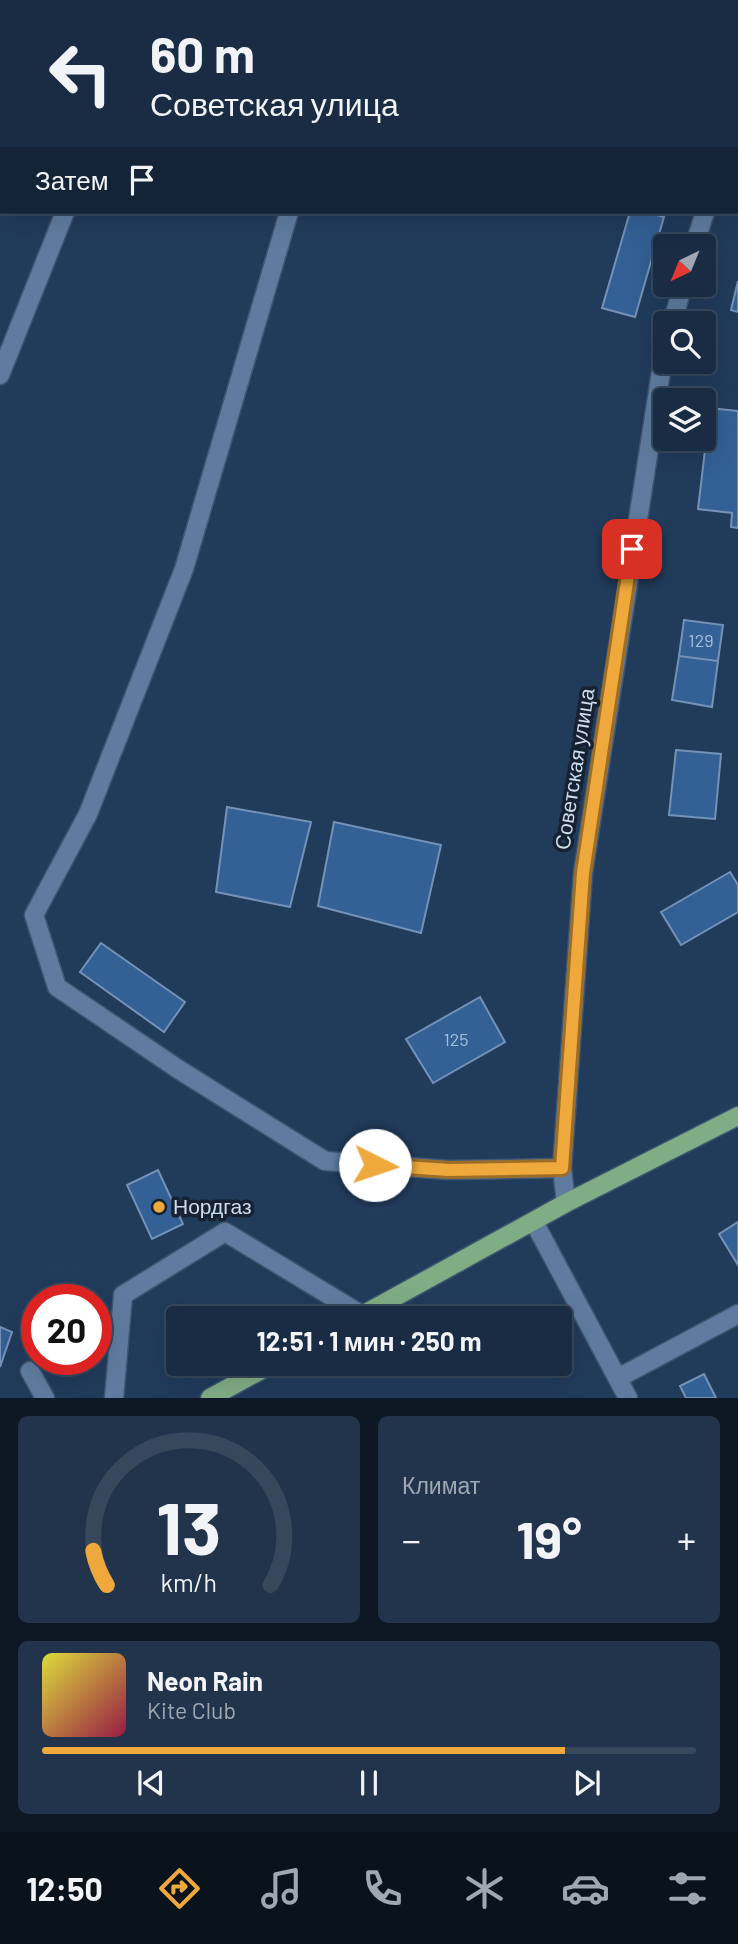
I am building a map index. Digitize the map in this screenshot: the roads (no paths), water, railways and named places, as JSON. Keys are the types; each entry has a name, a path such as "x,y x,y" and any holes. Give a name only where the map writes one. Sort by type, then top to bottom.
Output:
{"main road":[{"path":"379,1306 566,1203 738,1116"},
{"path":"210,1398 250,1376"}],"street":[{"path":"0,375 64,214"},
{"path":"288,214 184,569 88,814 34,915 57,987 178,1069 325,1161 449,1170 562,1168"},
{"path":"698,234 704,214"},
{"name":"Советская улица","path":"566,1203 562,1168 583,873 661,374"},
{"path":"534,1222 628,1398"},
{"path":"114,1398 123,1295 225,1232 344,1306"},
{"path":"618,1378 738,1314"},
{"path":"32,1375 45,1398"}],"place":[{"name":"Нордгаз","path":"159,1207"}]}
